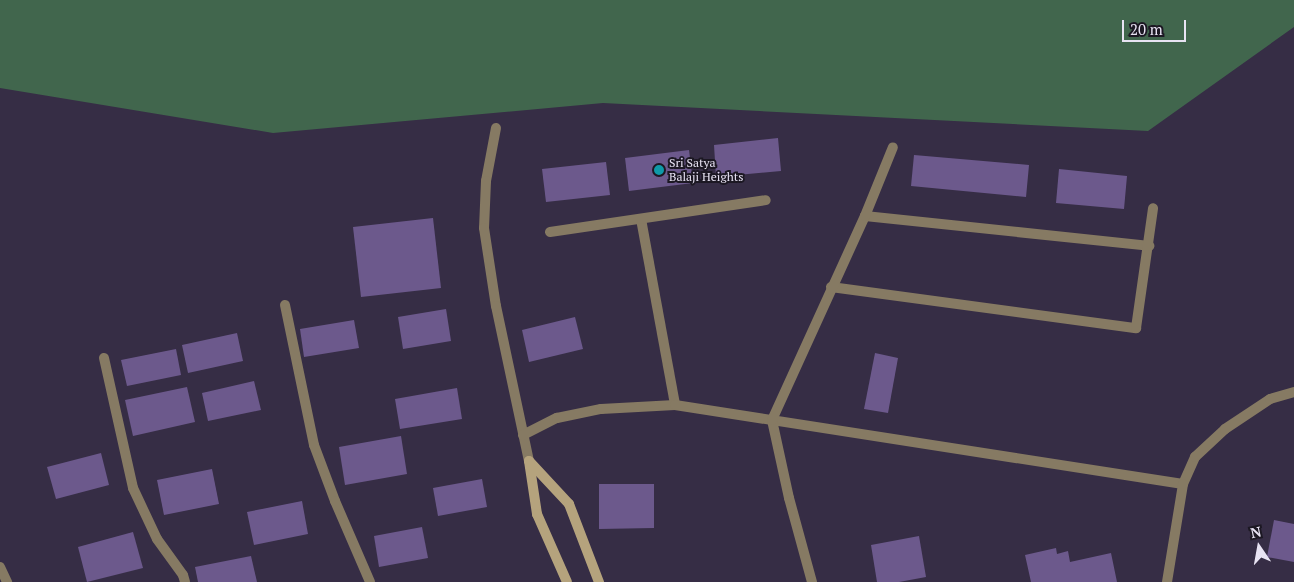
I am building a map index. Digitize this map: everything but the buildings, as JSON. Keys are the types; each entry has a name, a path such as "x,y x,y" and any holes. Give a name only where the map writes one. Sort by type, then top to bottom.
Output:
{"street":[{"path":"496,128 486,181 484,228 496,306 529,461 538,514 566,582"},
{"path":"812,582 789,498 772,420 831,286 865,216 893,147"},
{"path":"550,232 766,200"},
{"path":"831,286 1136,328 1153,208"},
{"path":"865,216 1149,246"},
{"path":"641,219 675,405"},
{"path":"285,305 314,445 335,501 370,582"},
{"path":"104,358 133,488 157,539 185,582"},
{"path":"1167,582 1183,484 1195,457 1225,428 1270,399 1294,392"},
{"path":"523,435 558,418 601,409 675,405 1183,484"},
{"path":"529,461 569,504 599,582"},
{"path":"0,567 7,582"}],"green space":[{"path":"0,0 1294,0 1294,27 1148,131 603,103 273,133 0,88"}],"place":[{"name":"Sri Satya Balaji Heights","path":"659,170"}]}
